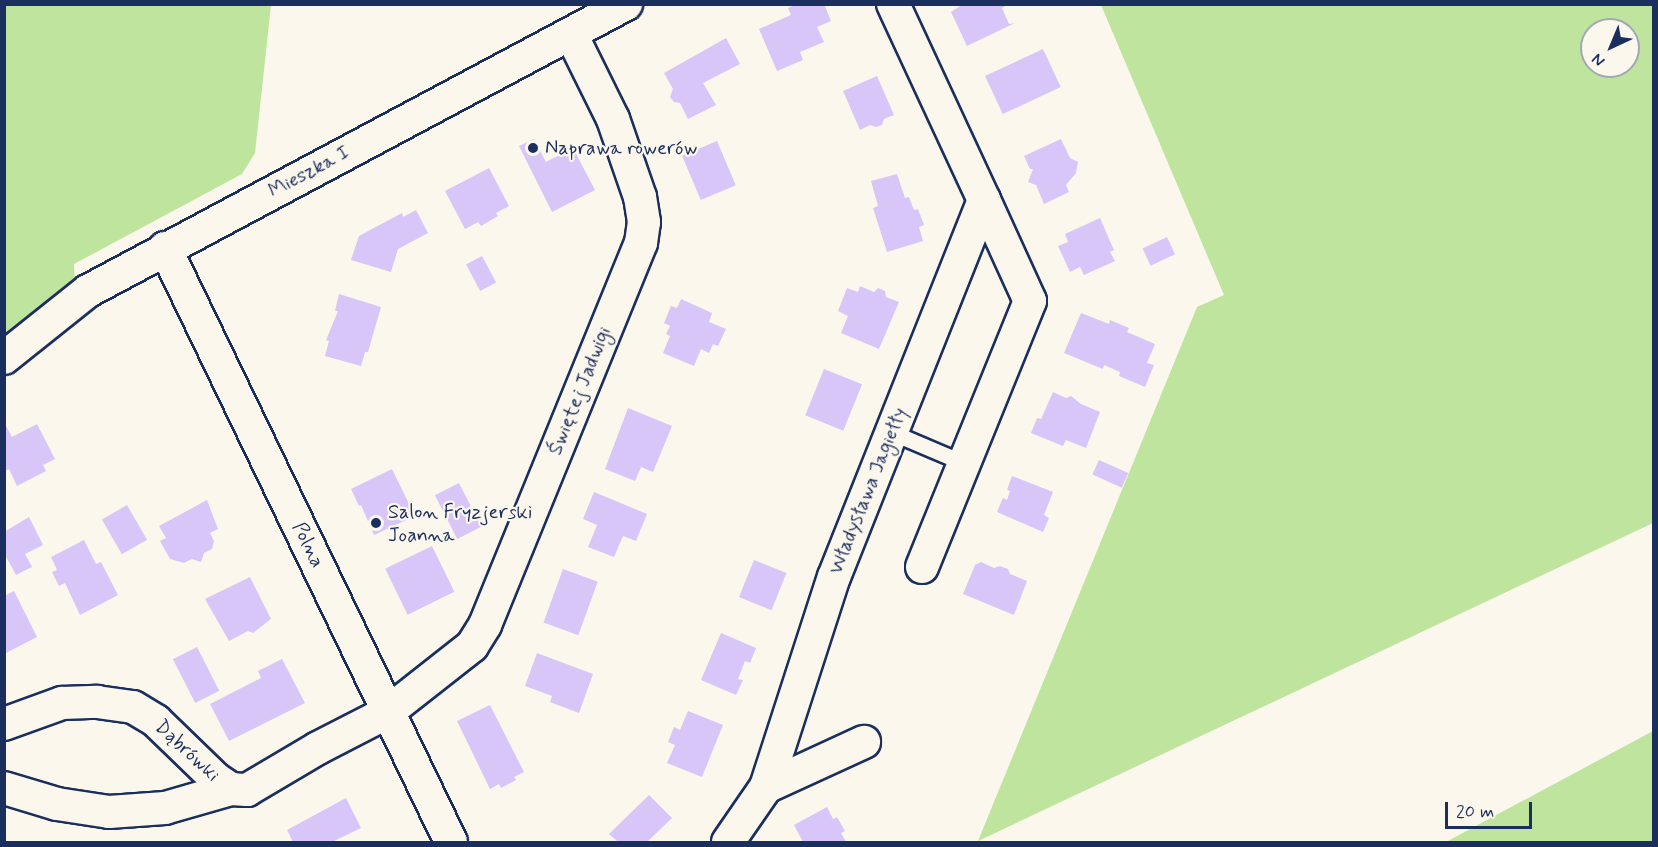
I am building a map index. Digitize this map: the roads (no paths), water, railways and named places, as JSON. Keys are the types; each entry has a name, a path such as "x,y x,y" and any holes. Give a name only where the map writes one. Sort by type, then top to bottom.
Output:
{"street":[{"name":"Mieszka I","path":"4,358 88,291 626,4"},
{"path":"893,4 1030,301 921,567"},
{"name":"Świętej Jadwigi","path":"388,712 472,646 485,625 641,243 644,222 640,197 613,119 571,34"},
{"name":"Władysława Jagiełły","path":"728,843 765,787 834,577 984,200"},
{"name":"Polna","path":"165,248 451,843"},
{"name":"Dąbrówki","path":"4,724 62,703 97,702 133,707 156,721 216,779 231,789"},
{"name":"Dąbrówki","path":"4,788 57,804 109,812 165,808 231,789 247,790 318,747 388,712"},
{"path":"765,787 864,742"}],"lane":[{"path":"891,432 964,463"}],"place":[{"name":"Naprawa rowerów","path":"533,148"},
{"name":"Salon Fryzjerski Joanna","path":"376,523"}]}
